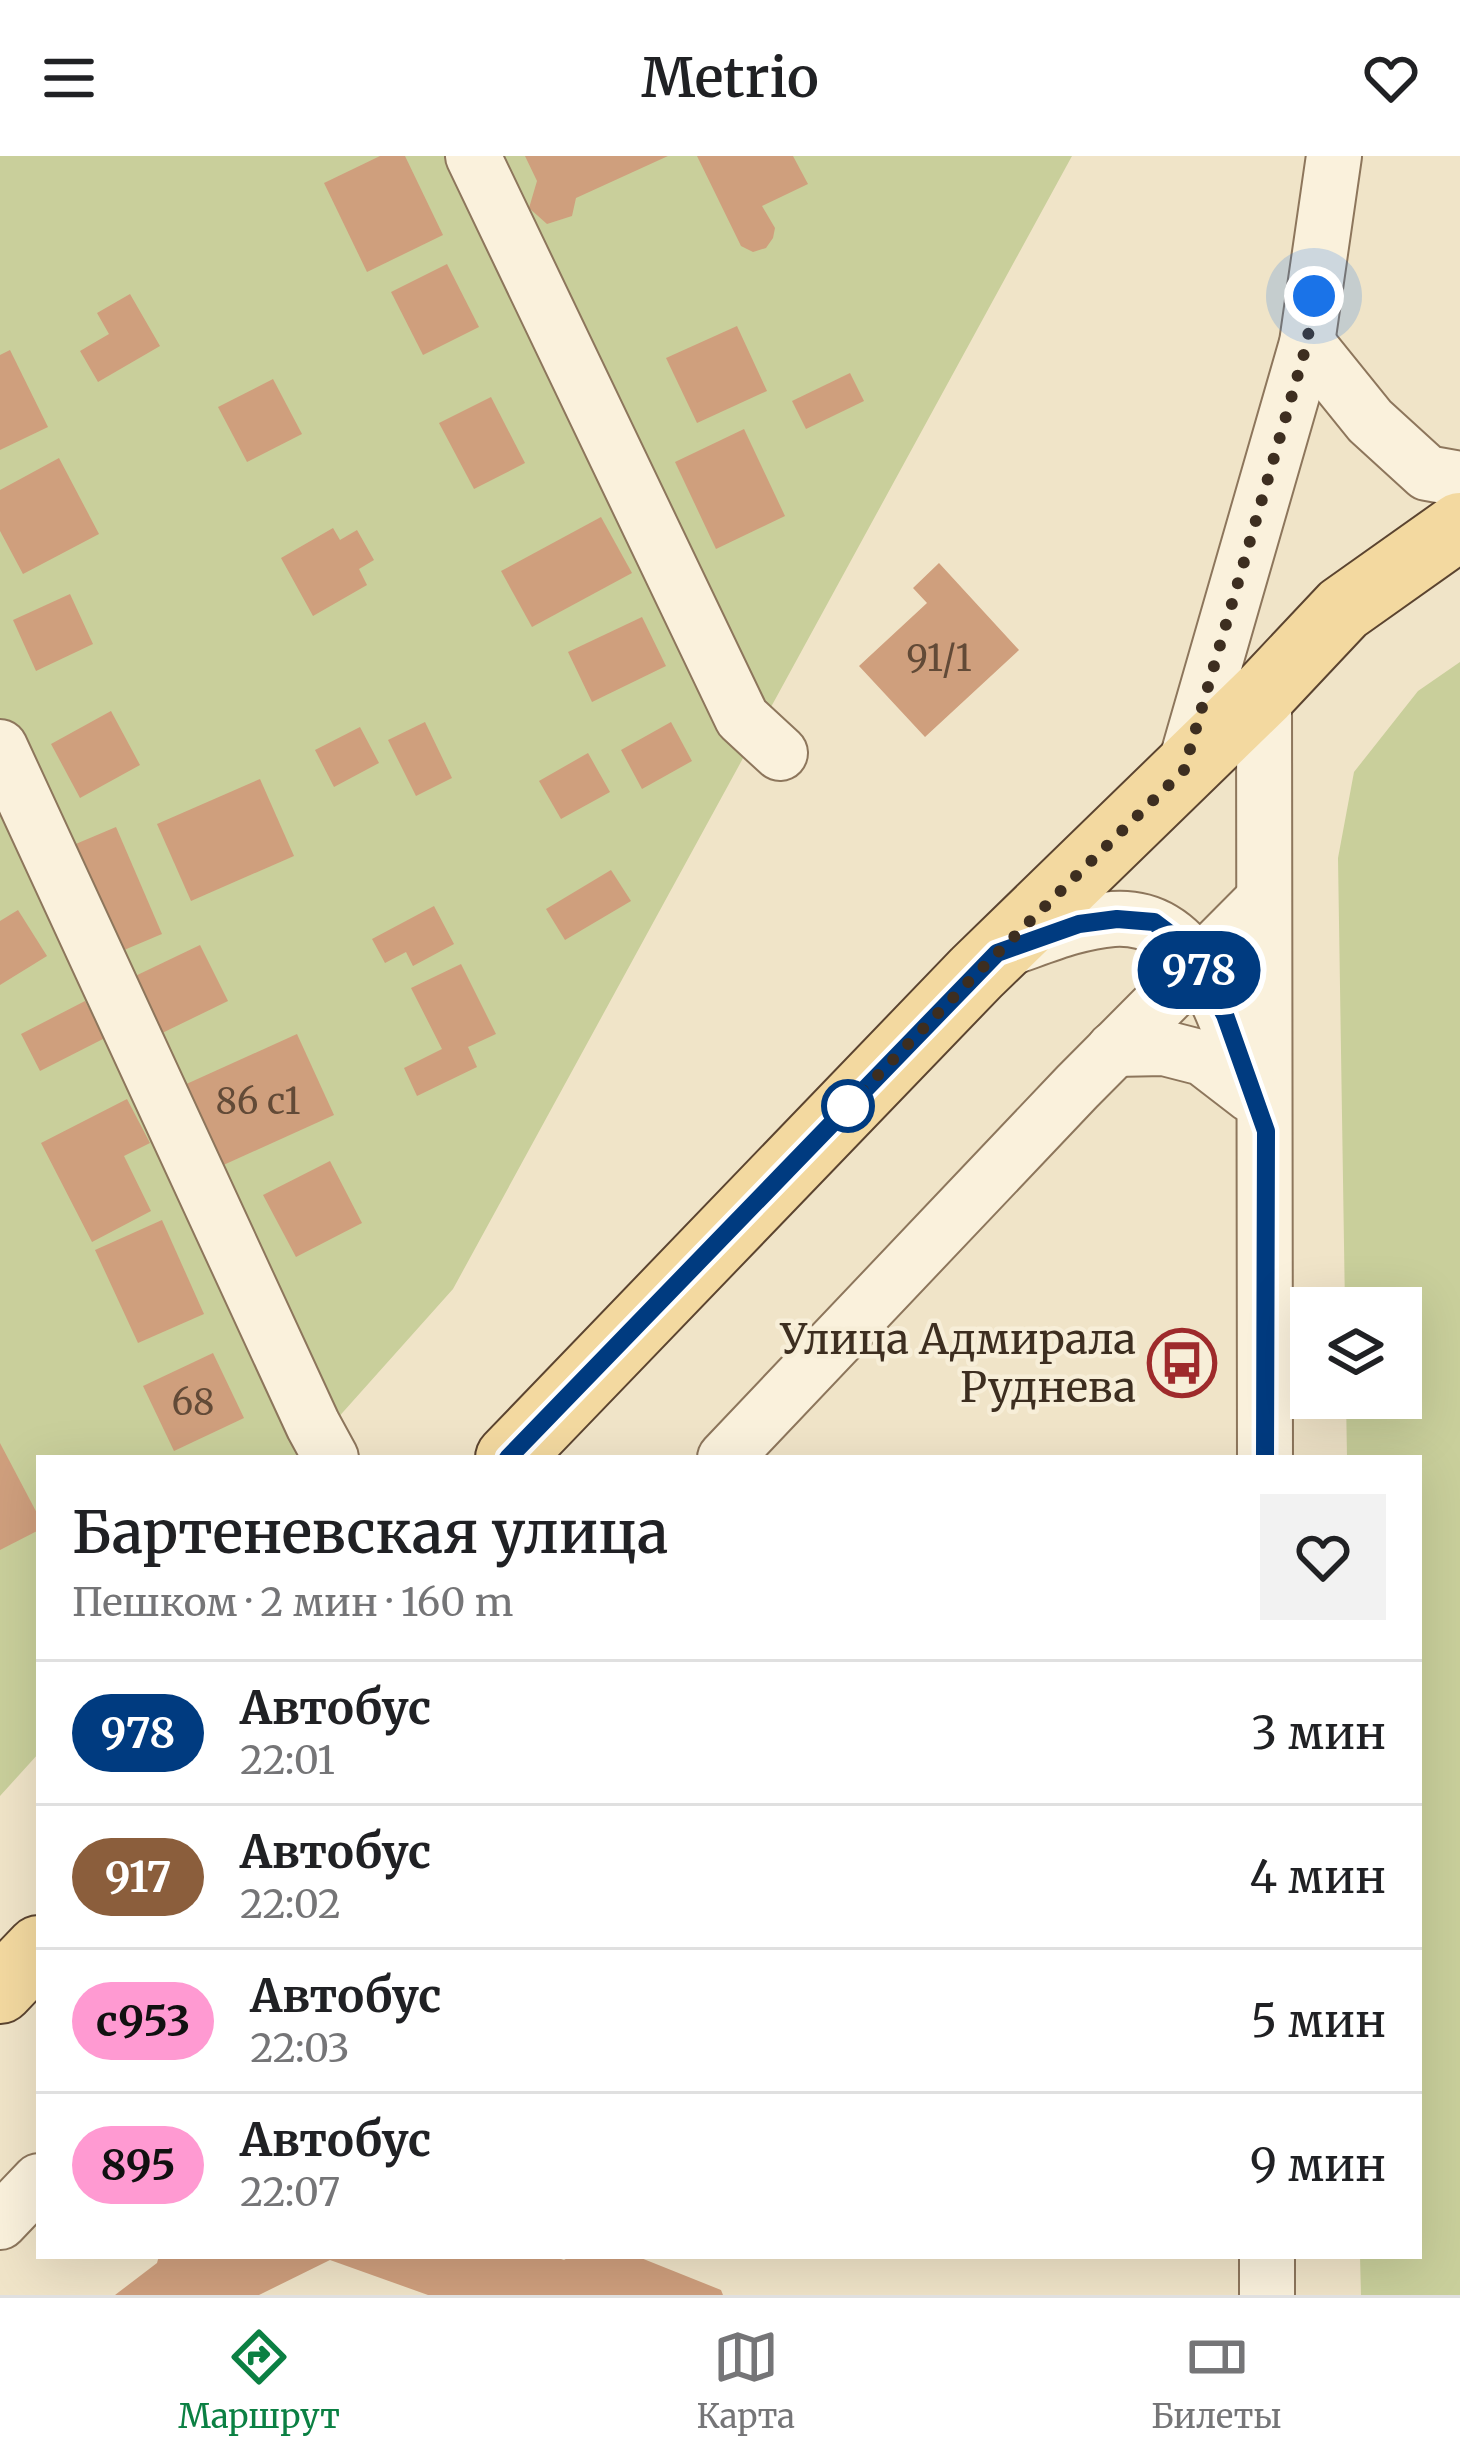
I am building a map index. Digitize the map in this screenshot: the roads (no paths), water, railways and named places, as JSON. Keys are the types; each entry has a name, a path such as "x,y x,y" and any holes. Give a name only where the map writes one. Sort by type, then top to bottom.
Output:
{"main road":[{"path":"511,1455 997,953 1264,693 1343,609 1460,526"},
{"path":"0,1990 36,1952"}],"street":[{"path":"473,156 742,718 780,753"},
{"path":"1184,770 1307,343 1334,156"},
{"path":"1307,343 1370,421 1427,473 1460,479"},
{"path":"1264,693 1258,1113 1265,1455"},
{"path":"0,747 329,1455"},
{"path":"728,1455 1262,900"},
{"path":"997,953 1079,924 1117,919 1154,922 1187,947 1225,1015 1258,1113"},
{"path":"1114,1049 1164,1048 1203,1058 1258,1113"},
{"path":"0,2222 36,2184"},
{"path":"1267,2259 1267,2295"}],"place":[{"name":"Улица Адмирала Руднева","path":"1182,1363"}]}
